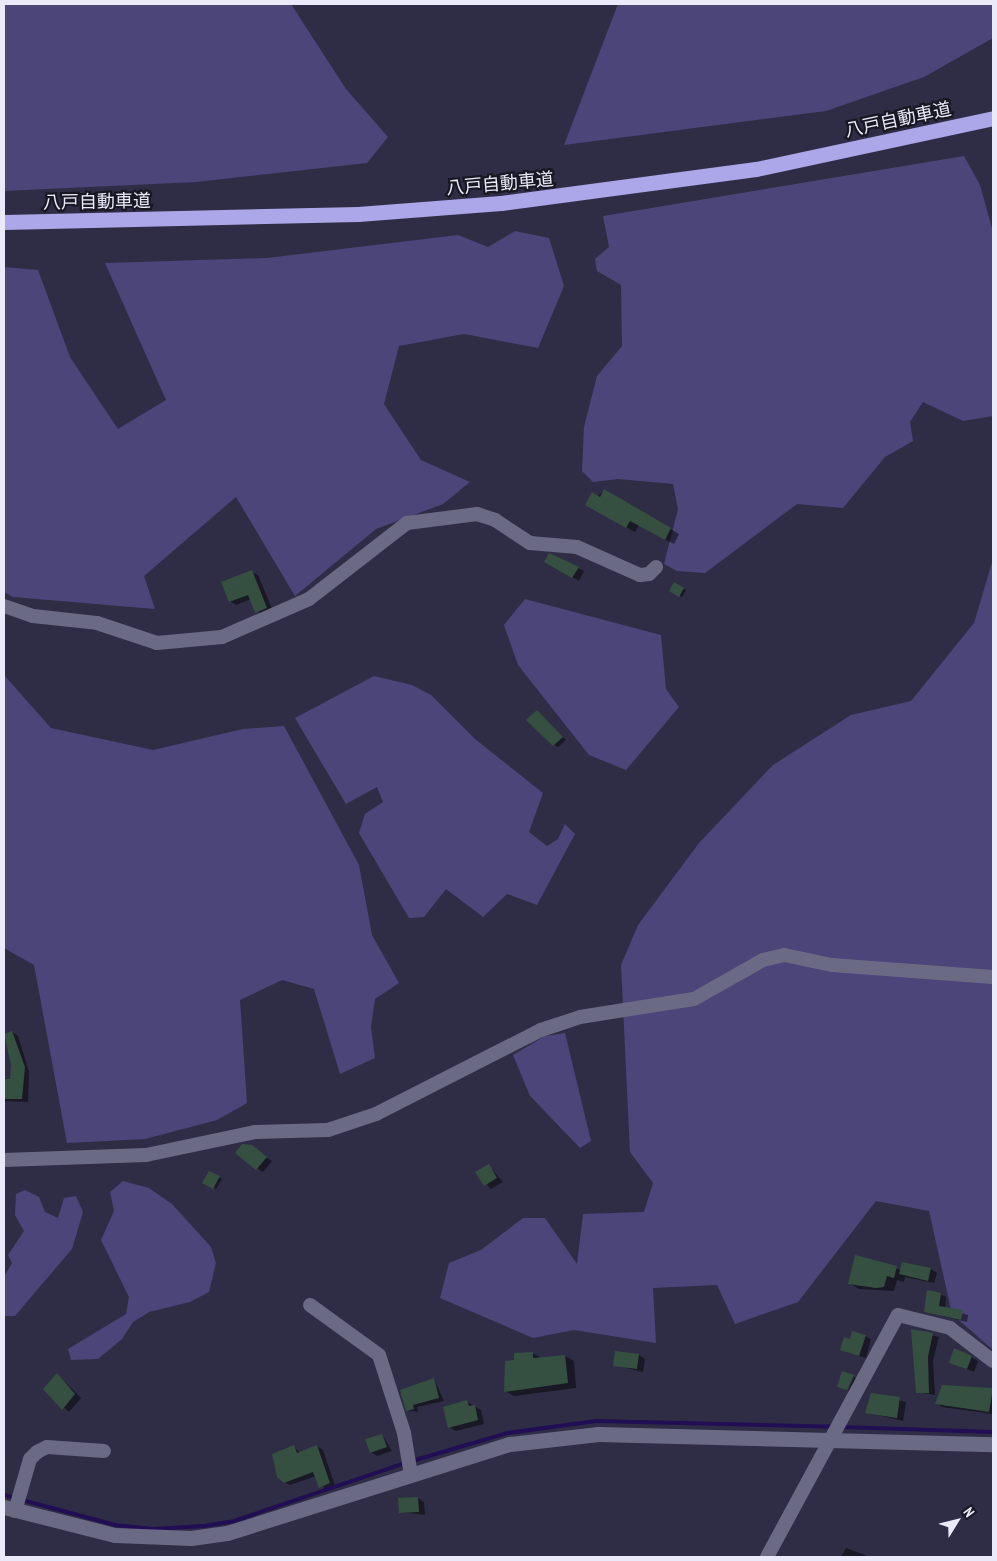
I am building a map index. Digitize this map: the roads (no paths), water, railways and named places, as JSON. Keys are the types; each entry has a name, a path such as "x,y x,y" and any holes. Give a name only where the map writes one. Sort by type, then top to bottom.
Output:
{"highway":[{"name":"八戸自動車道","path":"4,222 358,214 500,203 756,169 993,118"}],"street":[{"path":"4,606 33,616 97,623 157,643 222,637 309,599 407,523 477,514 496,520 530,543 577,547 640,575 649,574 656,566"},
{"path":"4,1160 146,1155 256,1132 328,1130 376,1114 542,1030 580,1017 694,999 763,960 784,955 832,965 993,977"},
{"path":"310,1305 379,1355 404,1433 411,1475"},
{"path":"768,1557 898,1315 950,1328 993,1360"},
{"path":"104,1451 47,1447 37,1452 30,1459 9,1509 115,1536 191,1538 226,1533 510,1444 598,1434 993,1444"}],"waterway":[{"path":"412,1461 507,1433 596,1421 835,1427"},
{"path":"842,1427 993,1432"},
{"path":"4,1495 115,1525 153,1529 204,1526 234,1521 405,1463"}]}
